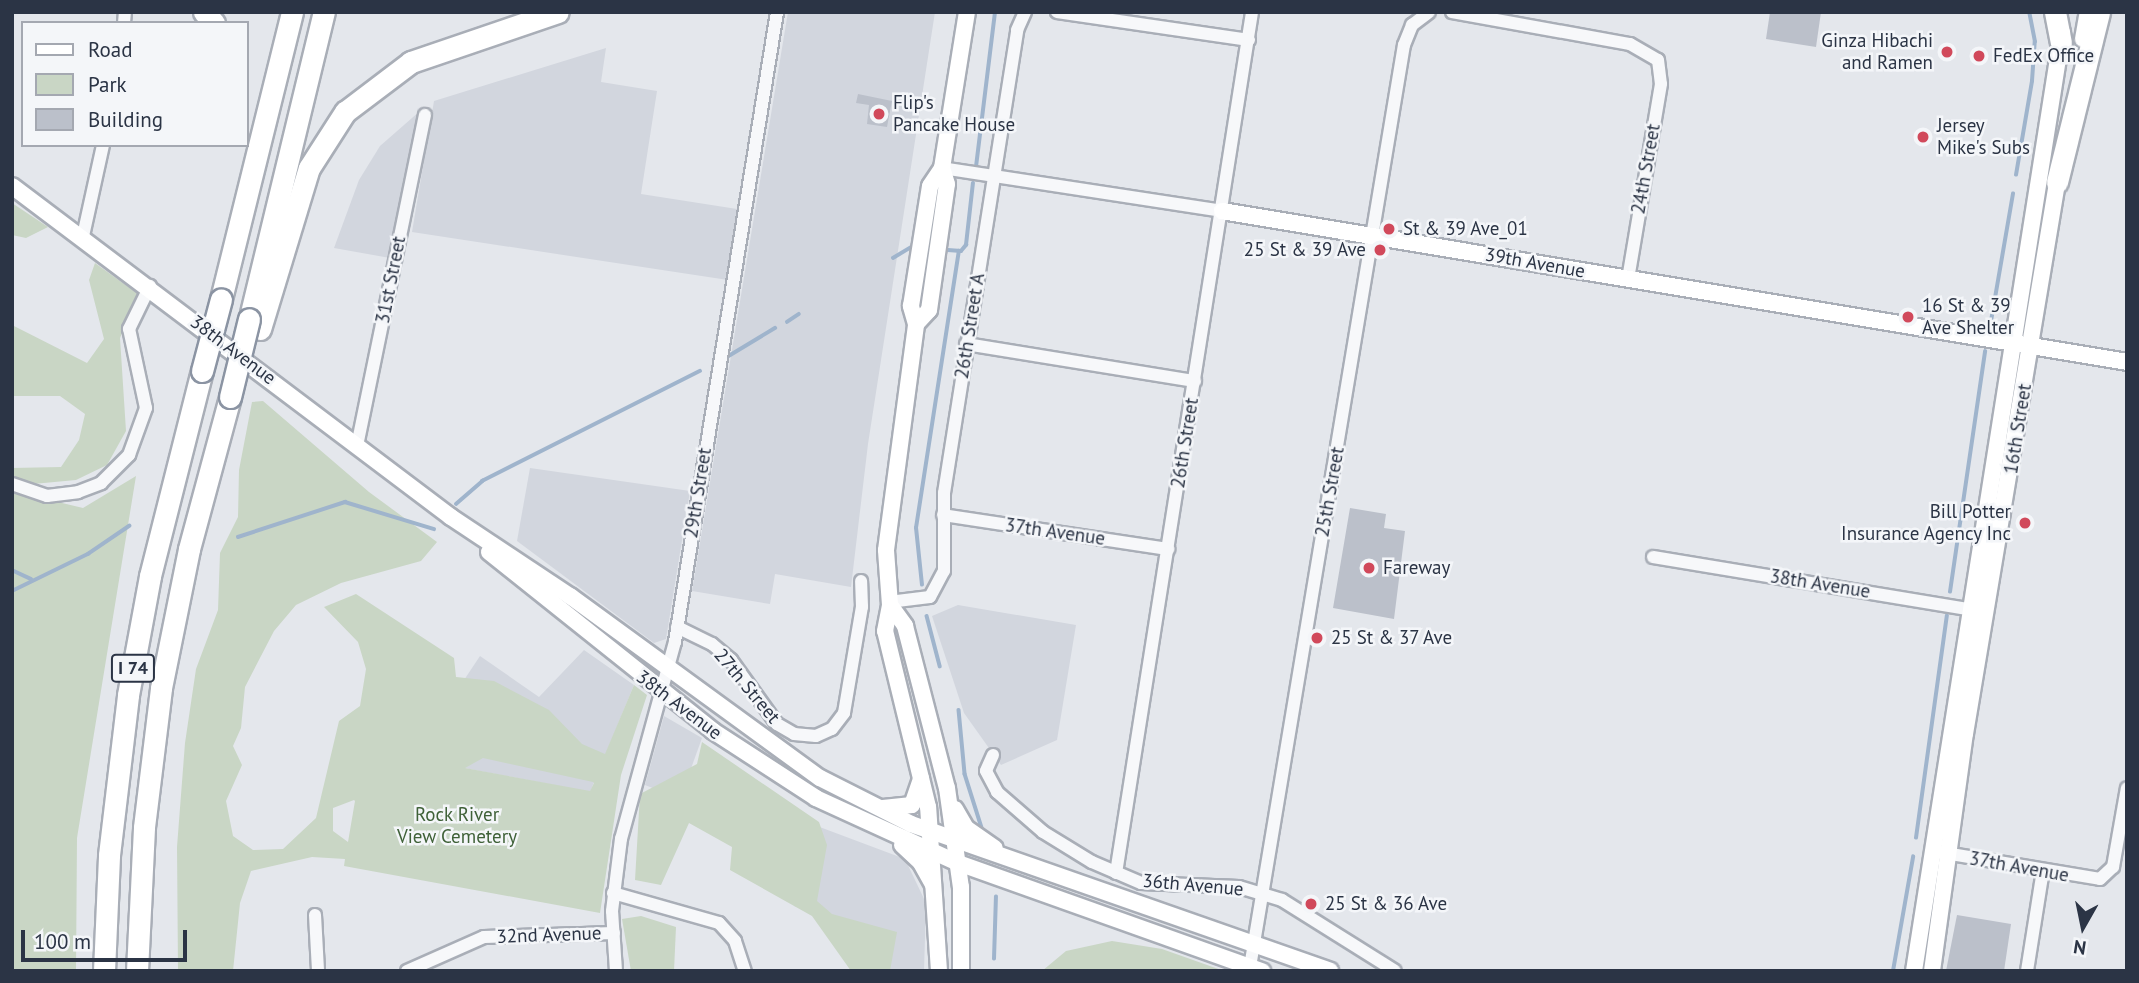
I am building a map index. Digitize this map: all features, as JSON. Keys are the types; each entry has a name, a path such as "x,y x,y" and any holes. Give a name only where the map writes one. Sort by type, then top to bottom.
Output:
{"highway":[{"name":"I 74","path":"104,971 109,855 128,695 152,566 202,371 217,299 292,12"},
{"name":"I 74","path":"137,971 140,868 161,688 214,451 255,324 324,12"},
{"path":"255,324 309,168 345,112 411,62 558,12"},
{"path":"2055,12 2061,42"},
{"path":"2057,182 2099,12"},
{"path":"217,299 244,147"}],"main road":[{"path":"939,971 933,853 922,773 885,631 890,604 888,513 916,324 929,310 947,184 942,168 967,12"},
{"name":"16th Street","path":"1979,611 2014,345 2065,12"},
{"name":"16th Street","path":"1914,971 1939,852 1979,611 2031,348 2057,182 2088,12"},
{"name":"38th Avenue","path":"12,187 150,286 451,517 570,596 786,756 874,807 931,831"},
{"name":"39th Avenue","path":"1222,211 2127,362"},
{"name":"38th Avenue","path":"451,517 540,597 766,769 893,836 933,853"},
{"path":"890,604 905,626 947,788 962,911 961,971"},
{"path":"874,807 912,806 922,773"},
{"path":"947,788 961,822 1004,857"},
{"name":"36th Avenue","path":"931,831 1330,971"},
{"path":"893,836 921,863 936,890"},
{"name":"16th Street","path":"1932,971 1939,852"},
{"path":"933,853 1256,969"},
{"path":"962,911 974,883 1004,880"}],"street":[{"name":"29th Street","path":"617,971 613,893 629,800 677,627 777,12"},
{"path":"1057,12 1249,40"},
{"name":"26th Street","path":"1116,873 1252,12"},
{"name":"25th Street","path":"1256,969 1254,945 1405,45 1416,19 1429,12"},
{"name":"24th Street","path":"1452,12 1630,44 1658,60 1661,85 1628,279"},
{"name":"26th Street A","path":"890,604 923,600 936,589 944,571 943,515 966,344 1024,13"},
{"name":"31st Street","path":"358,446 425,115"},
{"path":"83,236 103,147"},
{"name":"39th Avenue","path":"942,168 1222,211"},
{"path":"12,484 47,496 78,492 101,483 129,455 146,408 129,329 150,286"},
{"path":"966,344 1195,381"},
{"name":"37th Avenue","path":"943,515 1168,548"},
{"name":"38th Avenue","path":"1653,557 1979,611"},
{"name":"27th Street","path":"677,627 712,644 731,660 777,724 794,734 816,736 832,729 844,713 862,607 861,581"},
{"name":"36th Avenue","path":"993,755 986,771 997,792 1043,832 1116,873 1163,887 1229,886 1282,900 1395,971"},
{"name":"37th Avenue","path":"1939,852 2092,880 2107,876 2115,858 2127,788"},
{"path":"2028,971 2043,870"},
{"path":"613,893 719,922 735,941 746,971"},
{"path":"315,915 318,971"},
{"name":"32nd Avenue","path":"407,971 484,937 614,933"}],"shaded area":[{"path":"788,12 935,12 868,444 851,587 775,574 770,604 692,591"},
{"path":"606,48 601,82 657,91 641,194 737,209 728,280 412,232 434,101"},
{"path":"420,111 390,258 334,248 359,180 380,146"},
{"path":"530,468 690,491 666,639 654,643 517,541"},
{"path":"958,605 1076,625 1057,740 1001,765 964,713 932,616"},
{"path":"584,650 634,685 590,792 412,758 480,656 539,697"},
{"path":"664,716 702,738 680,799 645,785"},
{"path":"809,823 905,859 926,903 924,971 882,971 887,934 794,906"}],"green space":[{"path":"12,203 48,227 26,238 12,235"},
{"path":"95,263 138,294 120,338 126,431 107,465 76,480 33,484 12,475 12,468 61,467 79,440 85,414 60,396 12,396 12,325 87,363 104,339 89,280"},
{"name":"Rock River View Cemetery","path":"263,401 369,492 437,542 421,561 341,583 296,605 274,631 245,687 241,728 233,746 242,765 226,801 233,836 253,850 283,849 316,818 339,721 360,706 366,669 358,642 324,607 356,594 454,658 456,677 494,681 549,710 582,744 605,754 634,685 647,695 621,775 600,913 344,866 345,859 312,857 251,871 240,903 233,971 178,971 177,847 185,743 196,669 218,610 220,553 238,517 239,470 252,402","holes":["483,758 593,782 594,783 590,791 465,768","355,801 348,842 333,831 333,808"]},
{"path":"136,476 77,838 76,971 12,971 12,491 83,508"},
{"path":"702,742 819,822 827,845 817,901 832,914 897,932 890,971 851,971 812,916 730,870 732,847 689,823 661,885 635,880 640,794 697,764"},
{"path":"641,916 676,927 674,971 631,971 622,919"},
{"path":"1112,941 1162,949 1224,971 1042,971 1066,951"}],"building":[{"path":"1770,12 1821,12 1816,47 1766,39"},
{"name":"Flip's Pancake House","path":"858,94 892,101 887,127 867,124 869,105 856,103"},
{"name":"Fareway","path":"1350,508 1386,514 1384,528 1405,531 1394,619 1333,608"},
{"path":"1957,915 2011,924 2004,971 1946,971"}],"waterway":[{"path":"976,167 995,12"},
{"path":"2016,175 2032,81 2035,42 2029,12"},
{"path":"948,250 961,251 966,245 973,183"},
{"path":"1990,327 2013,194"},
{"path":"893,258 913,246"},
{"path":"922,585 916,528 959,251"},
{"path":"787,322 799,314"},
{"path":"727,357 775,328"},
{"path":"1950,592 1985,352"},
{"path":"456,504 482,481 700,371"},
{"path":"238,537 345,502 434,529"},
{"path":"12,591 88,554 129,526"},
{"path":"12,570 31,579"},
{"path":"927,616 940,666"},
{"path":"1916,838 1947,616"},
{"path":"959,710 965,774 982,828"},
{"path":"1893,971 1913,857"},
{"path":"994,959 996,897"}],"place":[{"name":"Ginza Hibachi and Ramen","path":"1947,52"},
{"name":"FedEx Office","path":"1979,56"},
{"name":"Flip's Pancake House","path":"879,114"},
{"name":"Jersey Mike's Subs","path":"1923,137"},
{"name":"St & 39 Ave_01","path":"1389,229"},
{"name":"25 St & 39 Ave","path":"1380,250"},
{"name":"16 St & 39 Ave Shelter","path":"1908,317"},
{"name":"Bill Potter Insurance Agency Inc","path":"2025,523"},
{"name":"Fareway","path":"1369,568"},
{"name":"25 St & 37 Ave","path":"1317,638"},
{"name":"25 St & 36 Ave","path":"1311,904"}]}
